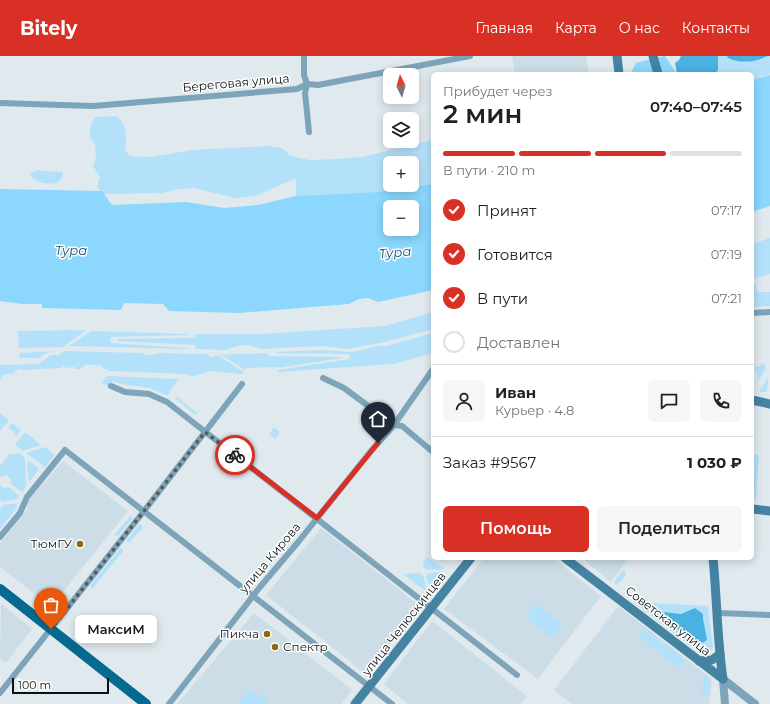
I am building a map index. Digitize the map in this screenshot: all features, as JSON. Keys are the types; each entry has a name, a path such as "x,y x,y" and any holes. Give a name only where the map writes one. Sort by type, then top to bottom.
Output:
{"main road":[{"path":"617,56 619,72"},
{"path":"653,56 657,72"},
{"path":"754,400 770,404"},
{"path":"754,509 770,511"},
{"name":"улица Челюскинцев","path":"355,704 469,560"},
{"name":"Советская улица","path":"568,560 618,597 723,679"},
{"path":"713,560 723,679"},
{"path":"0,589 146,704"},
{"path":"699,661 712,660 720,654"}],"street":[{"path":"304,56 304,75 307,84 305,93 309,132"},
{"name":"Береговая улица","path":"0,102 93,106 297,89 307,84 318,86 470,56"},
{"path":"754,313 770,312"},
{"name":"улица Кирова","path":"169,704 253,595 370,452 394,425 431,372"},
{"path":"323,378 344,388 394,425 402,426 431,450"},
{"path":"0,693 242,384"},
{"path":"111,386 125,392 149,394 167,402 517,675"},
{"path":"0,537 20,513 27,498 65,450 392,704"},
{"path":"718,613 770,615"},
{"path":"723,679 725,704"},
{"name":"Советская улица","path":"723,679 756,704"}],"shaded area":[{"path":"512,56 586,56 589,72 515,72"},
{"path":"681,56 718,56 718,70 716,72 677,72 675,63"},
{"path":"718,56 727,56 728,58 762,59 770,56 770,74 754,79 754,72 716,72 718,70"},
{"path":"727,56 768,56 758,60 743,62 733,60"},
{"path":"117,116 124,124 126,137 125,150 130,156 152,157 192,150 268,146 282,148 291,156 309,160 336,159 362,157 400,148 419,148 419,143 431,140 431,184 419,186 419,156 383,156 383,191 377,192 296,196 296,178 255,196 235,198 194,188 179,189 162,193 103,194 97,187 100,177 93,166 96,157 95,145 90,137 90,127 95,117"},
{"path":"39,170 63,172 62,178 57,183 46,184 40,182 30,176 31,173"},
{"path":"770,238 770,274 754,278 754,243"},
{"path":"754,284 756,285 757,292 770,292 770,306 754,307"},
{"path":"431,313 431,330 385,342 347,349 322,346 261,349 248,345 237,346 226,350 195,349 195,345 118,341 118,339 195,338 196,334 260,334 385,326"},
{"path":"86,330 63,347 19,348 18,331"},
{"path":"91,331 187,334 110,337 111,343 187,349 69,346"},
{"path":"431,334 431,354 393,364 278,372 278,370 350,359 349,354 276,352 322,350 347,352 377,346 386,346"},
{"path":"58,351 49,352 38,358 20,358 19,353"},
{"path":"64,351 142,353 145,355 153,355 157,353 207,354 211,357 219,356 244,372 243,374 210,371 192,377 186,374 108,371 108,369 104,369 100,365 85,365 80,369 75,369 75,367 65,368 63,366 62,368 21,370 19,368 18,370 15,370 15,373 3,375 0,381 0,365 38,364 51,355 59,355"},
{"path":"268,353 269,356 342,358 278,368 246,368 245,370 221,355"},
{"path":"763,363 766,368 758,381 755,367 760,366"},
{"path":"107,376 178,379 168,395 165,395 150,388 121,384 113,381 108,386 102,383"},
{"path":"768,377 767,392 759,392"},
{"path":"176,396 197,413 195,415 175,398"},
{"path":"0,413 9,420 0,431"},
{"path":"12,423 21,430 16,437 13,431 8,428"},
{"path":"274,427 280,432 275,439 269,434"},
{"path":"25,432 41,445 23,451 15,445"},
{"path":"45,447 55,455 45,467 26,453"},
{"path":"10,453 13,455 18,453 25,458 26,487 22,492 11,484 11,479 6,475 0,476 0,466"},
{"path":"754,454 759,455 756,498 754,498"},
{"path":"30,461 39,469 29,483 27,462"},
{"path":"63,461 128,511 50,608 40,598 0,567 0,544 27,510 28,501"},
{"path":"0,485 4,488 9,487 19,496 17,499 2,502 0,500"},
{"path":"17,503 17,508 0,529 0,509 3,505"},
{"path":"130,516 133,518 118,536 114,535"},
{"path":"140,523 143,528 129,543 126,541"},
{"path":"321,528 420,606 366,674 266,595"},
{"path":"120,548 124,550 92,589 90,586"},
{"path":"427,557 443,568 427,570 424,568 423,562"},
{"path":"482,560 556,560 601,596 538,679 444,609"},
{"path":"584,560 628,560 611,582"},
{"path":"624,569 626,575 617,585 614,582"},
{"path":"442,572 430,588 426,577 428,573"},
{"path":"419,573 424,577 426,591 403,574"},
{"path":"45,590 56,598 52,603 48,601 49,599 41,595"},
{"path":"634,602 708,606 713,648 710,651 699,652"},
{"path":"536,603 563,624 552,638 525,617"},
{"path":"1,604 32,629 6,663 0,658"},
{"path":"618,606 712,679 709,704 572,704 554,690"},
{"path":"695,608 703,614 707,640 696,647 690,637 681,630 673,628 665,619 658,615 663,612 681,614"},
{"path":"254,613 352,690 341,704 177,704"},
{"path":"432,621 527,696 521,704 408,704 384,684"},
{"path":"645,628 685,660 679,668 638,637"},
{"path":"703,675 710,680 709,695 703,697 702,696"},
{"path":"249,689 258,697 261,693 267,698 265,702 267,704 237,704"}],"water":[{"path":"665,56 676,72 631,72 636,63"},
{"path":"770,75 770,206 754,211 754,79"},
{"name":"Тура","path":"431,184 431,290 378,302 368,298 359,299 349,304 239,313 169,311 163,304 124,303 121,310 42,308 42,304 23,304 0,301 0,189 102,191 112,205 186,202 224,208 258,205 296,196 383,191 419,192 419,186"}],"way so far":[{"path":"51,629 205,432 235,455"}],"place":[{"name":"ТюмГУ","path":"80,544"},
{"name":"МаксиМ","path":"51,629"},
{"name":"Пикча","path":"267,634"},
{"name":"Спектр","path":"275,647"}],"route":[{"path":"235,455 317,518 378,443"}]}
